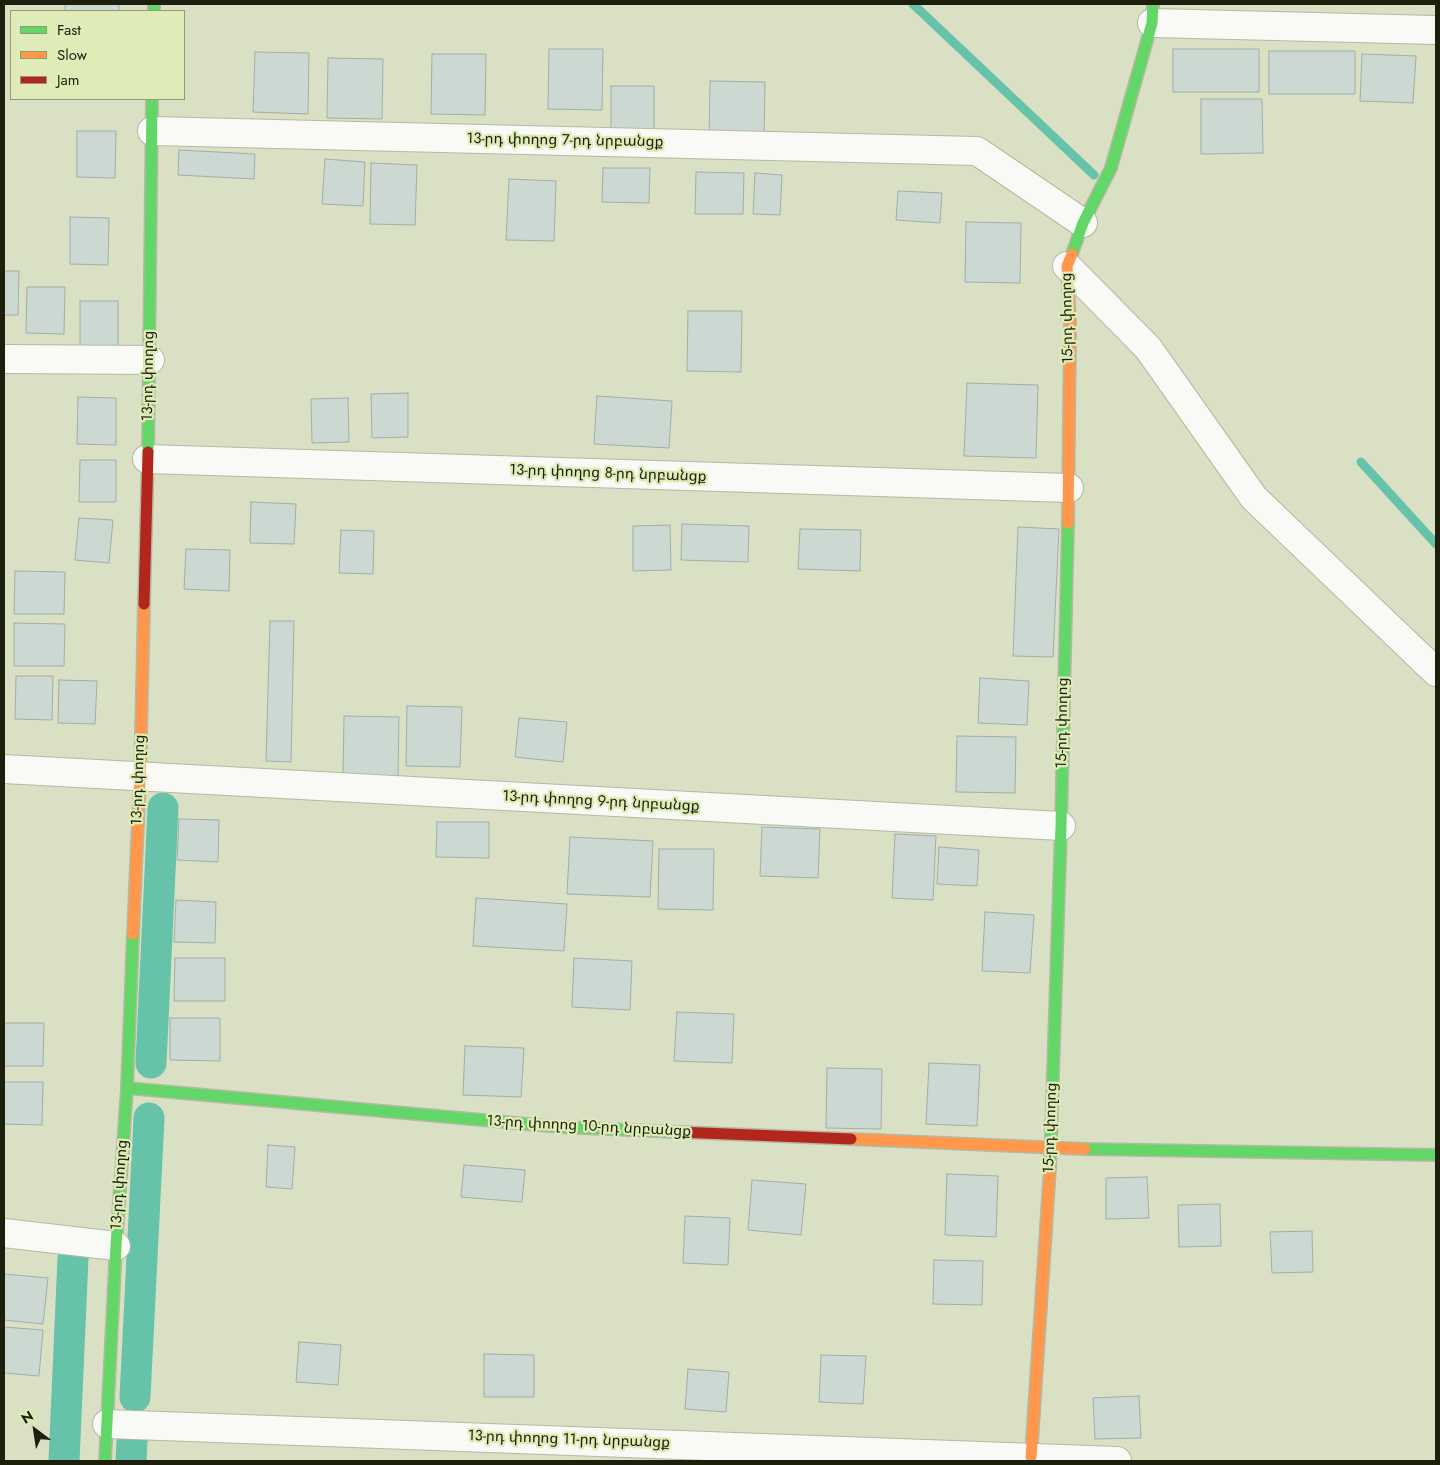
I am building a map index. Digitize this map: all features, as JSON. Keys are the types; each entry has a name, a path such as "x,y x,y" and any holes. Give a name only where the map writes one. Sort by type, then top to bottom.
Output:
{"street":[{"path":"1152,13 1436,30"},
{"name":"15-րդ փողոց","path":"1031,1457 1051,1148 1061,826 1069,488 1070,323 1067,266 1083,223 1110,168 1152,13"},
{"name":"13-րդ փողոց","path":"105,1461 116,1246 127,1088 140,778 150,360 152,100"},
{"name":"13-րդ փողոց 7-րդ նրբանցք","path":"152,131 977,151 1083,223"},
{"path":"1067,266 1148,348 1254,498 1436,672"},
{"path":"4,359 150,360"},
{"name":"13-րդ փողոց 8-րդ նրբանցք","path":"147,459 1069,488"},
{"name":"13-րդ փողոց 9-րդ նրբանցք","path":"4,769 140,778 1061,826"},
{"name":"13-րդ փողոց 10-րդ նրբանցք","path":"127,1088 560,1128 1051,1148 1436,1155"},
{"path":"4,1233 116,1246"},
{"name":"13-րդ փողոց 11-րդ նրբանցք","path":"107,1424 1117,1461"}],"building":[{"path":"65,4 119,4 119,10 65,10"},
{"path":"549,49 603,49 602,110 548,109"},
{"path":"1173,49 1259,49 1259,92 1173,92"},
{"path":"1269,51 1355,51 1355,94 1269,94"},
{"path":"255,52 309,53 308,114 253,112"},
{"path":"432,54 486,54 485,115 431,114"},
{"path":"1362,54 1416,56 1413,103 1360,101"},
{"path":"328,58 383,59 382,119 327,118"},
{"path":"710,81 765,82 764,143 709,142"},
{"path":"611,86 654,86 654,132 611,131"},
{"path":"1201,99 1262,99 1263,153 1201,154"},
{"path":"77,131 116,131 115,178 77,177"},
{"path":"179,150 255,154 254,179 178,175"},
{"path":"325,159 365,162 363,206 322,204"},
{"path":"371,163 417,165 415,225 370,224"},
{"path":"603,168 650,168 649,203 602,202"},
{"path":"696,172 744,173 743,214 695,214"},
{"path":"755,173 782,175 780,215 753,214"},
{"path":"509,179 556,181 554,241 506,240"},
{"path":"898,191 942,193 940,223 896,220"},
{"path":"70,217 109,218 108,265 70,264"},
{"path":"966,222 1021,223 1020,283 965,282"},
{"path":"4,271 19,271 18,315 4,315"},
{"path":"27,287 65,287 64,334 26,333"},
{"path":"80,301 118,301 118,348 80,348"},
{"path":"688,311 742,311 741,372 687,371"},
{"path":"967,383 1038,385 1036,458 964,456"},
{"path":"408,393 408,437 372,438 371,394"},
{"path":"597,396 672,401 669,448 594,444"},
{"path":"78,397 116,398 116,445 77,444"},
{"path":"348,398 349,442 312,443 311,399"},
{"path":"80,460 116,460 116,502 79,502"},
{"path":"251,502 296,504 294,544 250,543"},
{"path":"79,518 113,520 109,563 75,560"},
{"path":"682,524 749,526 748,562 681,560"},
{"path":"670,525 671,570 633,571 633,526"},
{"path":"1018,527 1059,529 1053,657 1013,656"},
{"path":"800,529 861,530 860,571 798,569"},
{"path":"341,530 374,531 373,574 339,573"},
{"path":"186,549 230,550 229,591 184,589"},
{"path":"15,571 65,572 64,614 14,614"},
{"path":"270,621 294,621 291,762 266,761"},
{"path":"14,623 65,624 64,666 14,666"},
{"path":"16,676 53,676 52,720 15,719"},
{"path":"980,678 1029,681 1027,725 978,723"},
{"path":"59,680 97,681 95,724 58,723"},
{"path":"407,706 462,707 460,767 406,766"},
{"path":"344,716 399,717 398,777 343,777"},
{"path":"519,718 567,722 563,762 515,757"},
{"path":"957,736 1016,737 1015,793 956,792"},
{"path":"179,819 219,820 218,862 177,860"},
{"path":"437,822 489,822 489,858 436,857"},
{"path":"762,827 820,829 818,878 760,876"},
{"path":"895,834 936,836 933,900 892,898"},
{"path":"570,837 653,841 650,897 567,894"},
{"path":"939,847 979,850 977,886 937,884"},
{"path":"659,849 714,849 713,910 658,909"},
{"path":"476,898 567,904 564,951 473,946"},
{"path":"176,900 216,902 215,943 174,942"},
{"path":"985,912 1034,915 1030,973 982,971"},
{"path":"175,958 225,958 225,1001 174,1001"},
{"path":"574,958 632,961 630,1010 572,1007"},
{"path":"677,1012 734,1014 732,1063 674,1061"},
{"path":"170,1018 220,1018 220,1061 170,1060"},
{"path":"4,1023 44,1023 43,1066 4,1066"},
{"path":"465,1046 524,1048 521,1097 463,1095"},
{"path":"929,1063 980,1065 977,1126 926,1124"},
{"path":"827,1068 882,1069 881,1129 826,1128"},
{"path":"4,1082 43,1082 42,1125 4,1124"},
{"path":"268,1145 295,1147 292,1189 266,1187"},
{"path":"464,1165 525,1170 522,1202 461,1197"},
{"path":"947,1174 998,1176 996,1237 945,1235"},
{"path":"1147,1177 1149,1218 1106,1219 1106,1178"},
{"path":"752,1180 806,1184 801,1235 748,1230"},
{"path":"1220,1204 1221,1246 1179,1247 1178,1205"},
{"path":"685,1216 730,1218 728,1265 683,1263"},
{"path":"1312,1231 1313,1272 1272,1273 1270,1232"},
{"path":"934,1260 983,1261 982,1305 933,1304"},
{"path":"4,1274 48,1278 43,1324 4,1320"},
{"path":"4,1327 43,1330 39,1376 4,1373"},
{"path":"299,1342 341,1345 338,1385 296,1382"},
{"path":"484,1354 534,1355 534,1397 484,1397"},
{"path":"821,1355 866,1356 863,1404 819,1402"},
{"path":"688,1369 729,1372 726,1412 685,1409"},
{"path":"1139,1396 1141,1438 1095,1439 1093,1398"}],"waterway":[{"path":"913,4 1094,175"},
{"path":"1361,462 1436,544"},
{"path":"151,1063 163,808"},
{"path":"135,1397 149,1118"},
{"path":"64,1461 73,1258"},
{"path":"131,1461 132,1441"}],"traffic: fast":[{"path":"154,4 154,10"},
{"path":"1072,254 1083,223 1111,168 1152,23 1153,4"},
{"path":"148,452 152,100"},
{"path":"1050,1167 1068,523"},
{"path":"105,1461 116,1246 127,1088 133,934"},
{"path":"127,1088 560,1127 678,1132"},
{"path":"1085,1149 1436,1155"}],"traffic: slow":[{"path":"1068,523 1070,323 1067,266 1072,254"},
{"path":"133,934 140,778 144,604"},
{"path":"851,1139 1085,1149"},
{"path":"1031,1457 1050,1167"}],"traffic: jam":[{"path":"144,604 148,452"},
{"path":"678,1132 851,1139"}]}
